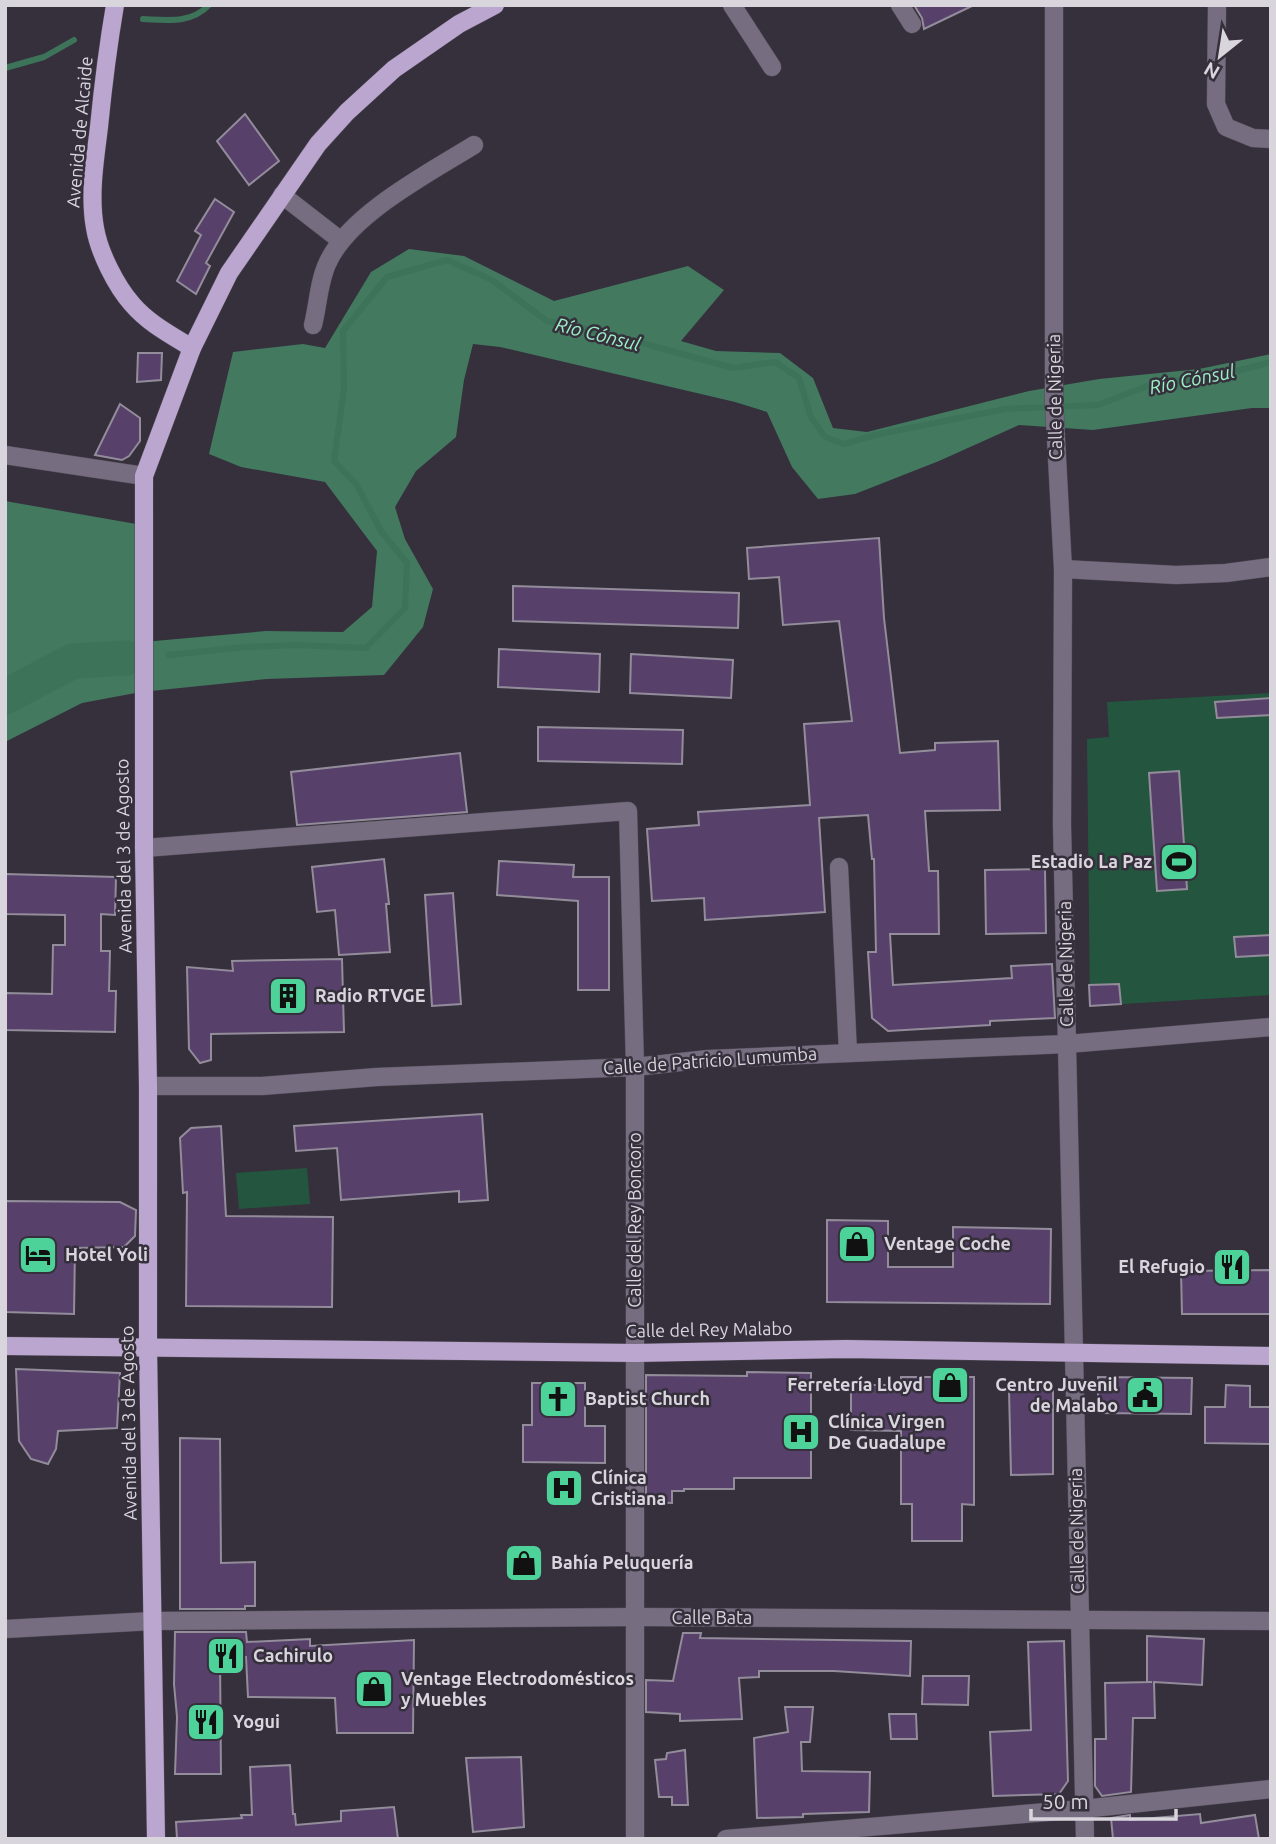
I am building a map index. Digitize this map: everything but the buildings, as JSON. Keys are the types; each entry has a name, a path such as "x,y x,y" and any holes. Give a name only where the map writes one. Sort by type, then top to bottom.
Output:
{"main road":[{"name":"Avenida de Alcaide","path":"115,5 108,41 94,165 95,229 105,260 131,304 158,327 192,348"},
{"name":"Avenida del 3 de Agosto","path":"156,1839 148,1347 144,476 192,348 229,273 318,144 347,112 394,69 459,24 495,5"},
{"name":"Calle del Rey Malabo","path":"5,1346 635,1353 846,1349 1271,1356"}],"street":[{"path":"732,5 772,67"},
{"path":"900,5 912,24"},
{"name":"Calle de Nigeria","path":"1054,5 1054,402 1063,569 1062,825 1085,1839"},
{"path":"1217,5 1216,104 1226,127 1254,138 1271,139"},
{"path":"313,325 327,264 340,240 392,197 474,145"},
{"path":"282,195 340,240"},
{"path":"5,455 144,476"},
{"path":"1063,569 1176,575 1226,573 1271,567"},
{"name":"Calle del Rey Boncoro","path":"144,848 628,811 635,1067 635,1839"},
{"path":"839,867 848,1053"},
{"name":"Calle de Patricio Lumumba","path":"148,1086 262,1086 377,1077 635,1067 708,1059 1068,1044 1271,1027"},
{"name":"Calle Bata","path":"5,1629 153,1621 635,1617 1271,1621"},
{"path":"726,1839 1083,1809 1271,1789"}],"green space":[{"path":"409,249 464,256 554,301 688,266 724,290 681,341 716,351 780,353 813,378 833,428 867,432 1029,391 1099,379 1199,369 1271,354 1271,408 1252,408 1093,430 1019,425 939,461 855,494 818,499 792,467 767,412 735,402 500,347 473,344 464,380 456,437 416,471 395,507 405,539 433,589 423,627 384,675 267,679 141,692 82,703 5,742 5,501 142,525 143,642 266,631 343,632 372,607 377,551 325,482 241,467 209,454 233,352 303,344 325,348 371,272"},
{"name":"Estadio La Paz","path":"1271,693 1271,995 1090,1006 1087,739 1109,737 1107,702"},
{"path":"307,1168 310,1204 239,1209 236,1173"}],"waterway":[{"path":"143,19 187,18 209,5"},
{"path":"5,68 44,57 74,40"},
{"name":"Río Cónsul","path":"169,655 296,645 366,648 405,608 407,563 381,531 356,484 334,461 344,389 343,331 387,277 447,260 492,280 547,321 602,332 733,368 775,362 799,378 811,417 825,437 844,444 875,435 1005,409 1098,405 1155,383 1218,376 1271,362"},
{"name":"Río Cónsul","path":"5,697 73,661 126,658"}],"place":[{"name":"Estadio La Paz","path":"1179,862"},
{"name":"Radio RTVGE","path":"288,996"},
{"name":"Ventage Coche","path":"857,1244"},
{"name":"Hotel Yoli","path":"38,1255"},
{"name":"El Refugio","path":"1232,1267"},
{"name":"Ferretería Lloyd","path":"950,1385"},
{"name":"Centro Juvenil de Malabo","path":"1145,1395"},
{"name":"Baptist Church","path":"558,1399"},
{"name":"Clínica Virgen De Guadalupe","path":"801,1432"},
{"name":"Clínica Cristiana","path":"564,1488"},
{"name":"Bahía Peluquería","path":"524,1563"},
{"name":"Cachirulo","path":"226,1656"},
{"name":"Ventage Electrodomésticos y Muebles","path":"374,1689"},
{"name":"Yogui","path":"206,1722"}]}
